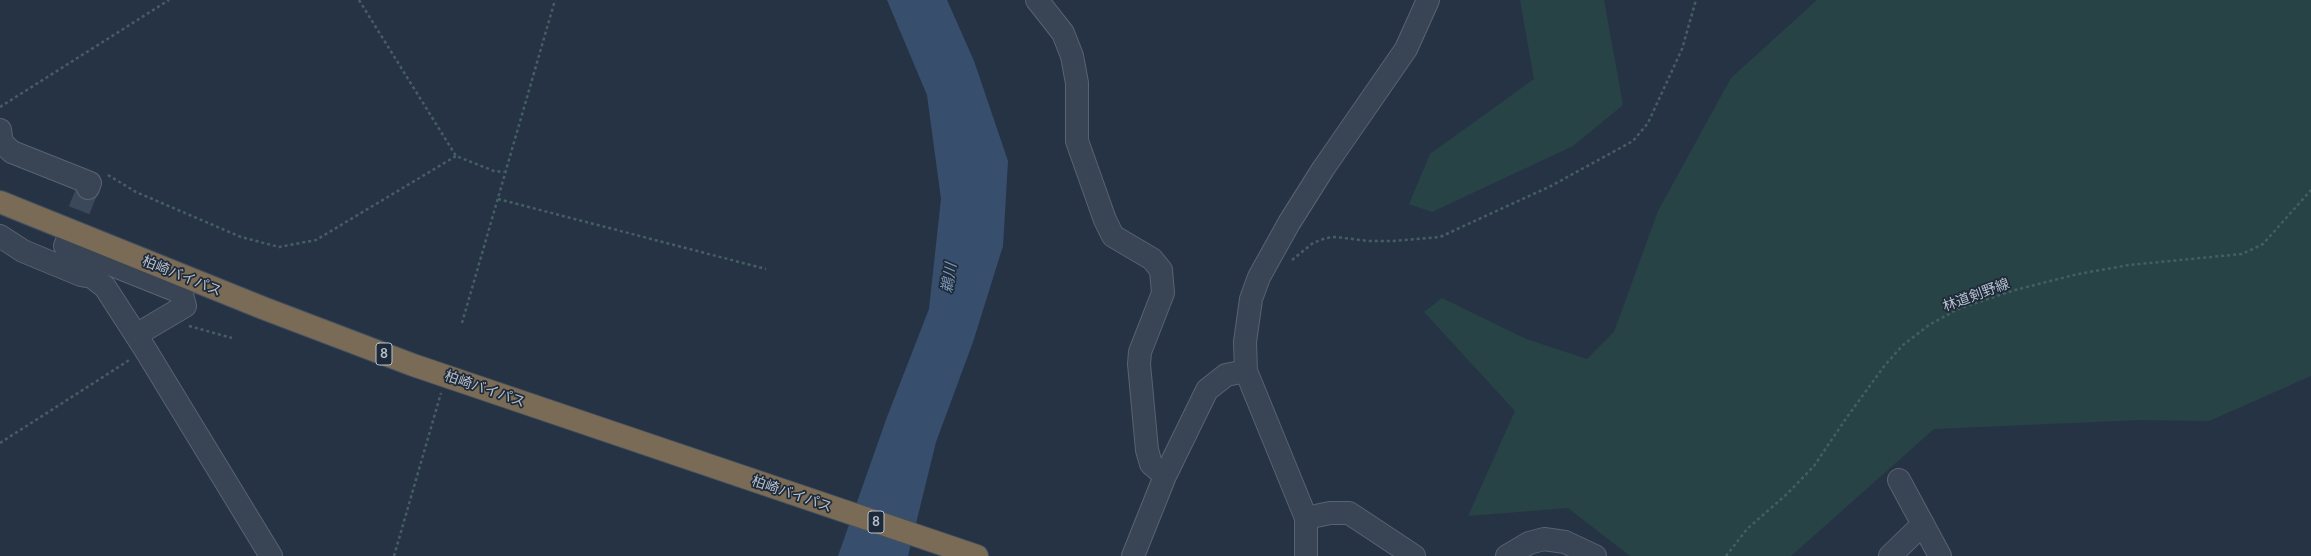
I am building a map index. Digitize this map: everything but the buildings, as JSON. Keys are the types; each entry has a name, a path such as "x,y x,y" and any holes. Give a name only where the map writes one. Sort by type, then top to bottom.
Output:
{"highway":[{"name":"柏崎バイパス","path":"0,202 263,308 413,365 978,556"}],"street":[{"path":"1037,0 1063,33 1072,56 1077,83 1077,142 1112,236 1152,259 1162,270 1163,293 1140,352 1138,364 1147,450 1151,464 1165,476"},
{"path":"1306,556 1306,518 1246,371 1246,342 1251,299 1259,277 1303,199 1406,49 1428,0"},
{"path":"0,130 2,143 12,152 90,183 88,188"},
{"path":"0,236 23,251 81,275 92,277 105,287 141,342 271,556"},
{"path":"67,241 65,246 175,290 182,295 185,306 141,342"},
{"path":"1133,556 1165,476 1207,390 1226,375 1246,371"},
{"path":"1899,480 1940,556"},
{"path":"1306,518 1330,512 1349,513 1414,556"},
{"path":"1890,556 1923,524"},
{"path":"1507,556 1528,543 1544,539 1565,542 1595,556"}],"path":[{"path":"0,107 169,0"},
{"path":"359,0 456,156 494,171 504,172"},
{"path":"462,323 498,199 504,172 555,0"},
{"path":"1290,261 1308,245 1326,238 1336,237 1368,241 1394,241 1440,237 1551,186 1633,141 1648,123 1682,49 1696,0"},
{"path":"101,171 136,192 241,237 279,247 316,240 456,156"},
{"name":"林道剣野線","path":"1726,556 1747,529 1788,494 1814,466 1859,400 1902,345 1929,324 1958,308 2015,290 2078,274 2129,264 2242,254 2263,244 2311,190"},
{"path":"498,199 766,269"},
{"path":"184,326 232,338"},
{"path":"0,443 141,342"},
{"path":"394,556 442,392"}],"green space":[{"path":"1520,0 1604,0 1623,105 1573,146 1432,212 1409,204 1430,154 1534,79"},
{"path":"1817,0 2311,0 2311,376 2209,421 2140,420 1934,429 1791,556 1630,556 1568,508 1468,516 1515,411 1424,312 1442,298 1526,339 1587,359 1614,332 1658,211 1731,78"}],"water":[{"name":"鵜川","path":"887,0 947,0 974,61 1008,161 1003,246 973,342 936,442 908,556 838,556 887,417 929,309 941,199 927,95"}],"tunnel":[{"path":"67,241 88,188"}]}
